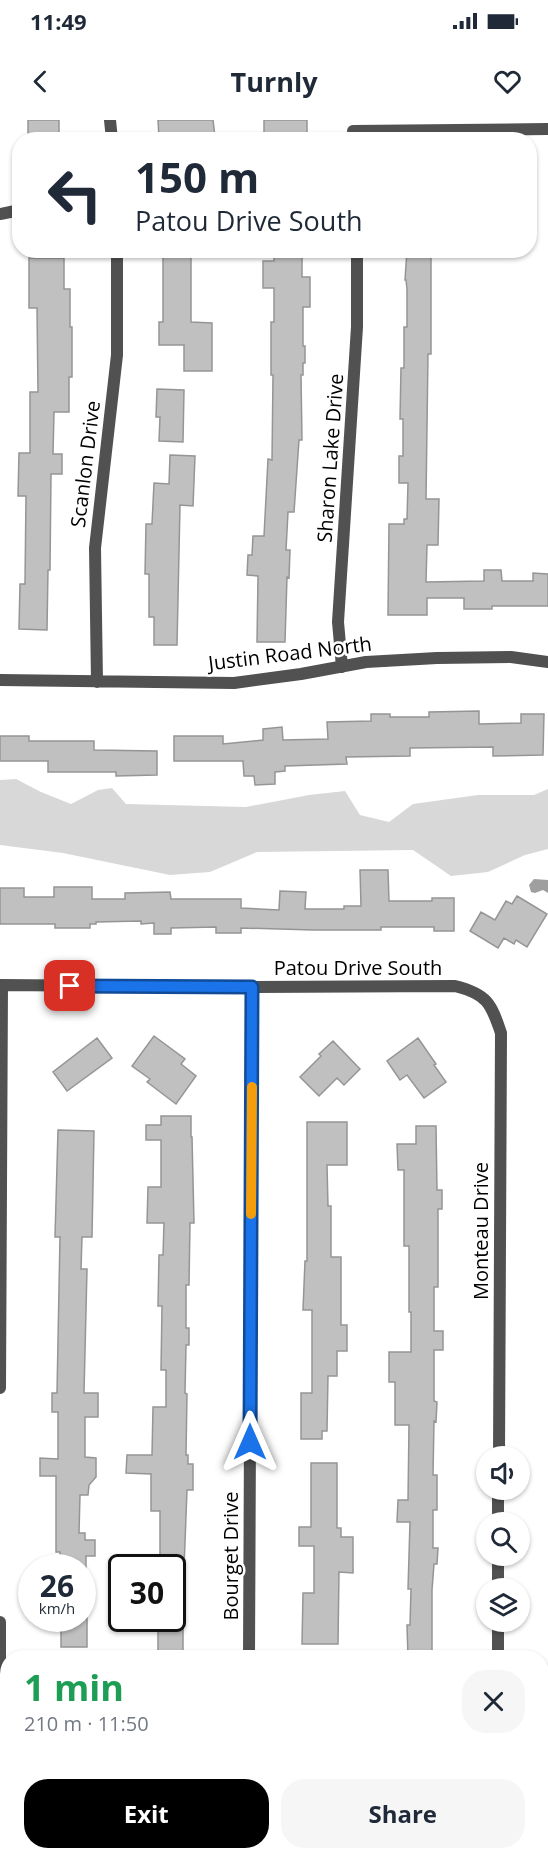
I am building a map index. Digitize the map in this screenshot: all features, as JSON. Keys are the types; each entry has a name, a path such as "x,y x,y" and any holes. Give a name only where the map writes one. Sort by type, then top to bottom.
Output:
{"street":[{"path":"353,130 548,129"},
{"name":"Scanlon Drive","path":"97,682 95,548 117,355 117,258"},
{"name":"Sharon Lake Drive","path":"342,667 338,622 357,327 357,258"},
{"name":"Justin Road North","path":"0,680 234,683 366,662 511,657 548,662"},
{"path":"0,1388 1,985"},
{"name":"Patou Drive South","path":"1,985 455,986 472,990 493,1008"},
{"name":"Bourget Drive","path":"249,1650 252,987"},
{"name":"Monteau Drive","path":"493,1008 501,1033 499,1446"},
{"path":"0,1622 0,1858"},
{"path":"498,1632 498,1650"}],"shaded area":[{"path":"16,779 71,804 98,790 112,788 126,804 246,807 345,791 360,815 389,822 413,804 478,795 534,795 548,789 548,849 525,855 488,872 451,876 413,850 257,852 210,872 170,875 63,853 0,845 0,780"},
{"path":"534,879 548,880 548,893 543,890 531,892 529,885"}],"building":[{"path":"28,120 59,120 59,132 28,132"},
{"path":"158,120 213,120 214,132 159,132"},
{"path":"264,120 307,120 307,132 264,132"},
{"path":"29,258 64,258 64,289 70,289 70,327 72,327 69,412 54,412 53,454 62,454 62,474 51,474 47,630 19,629 20,584 25,584 26,496 18,496 19,453 30,453 30,392 38,392 37,308 29,308"},
{"path":"163,258 191,258 191,322 212,323 212,371 184,371 184,345 159,345 159,322 163,322"},
{"path":"274,258 302,258 302,277 310,277 310,307 303,307 305,363 303,363 303,375 301,375 302,440 299,440 294,512 288,512 286,550 290,550 285,642 257,642 258,576 247,575 248,555 252,555 253,536 264,536 268,459 272,460 271,322 274,322 274,288 263,288 263,261 274,261"},
{"path":"406,258 431,258 431,354 428,354 426,499 439,499 438,545 427,545 426,582 484,581 484,570 501,570 502,581 533,581 533,573 548,574 548,606 492,606 492,609 464,609 464,598 427,598 427,615 388,615 389,524 404,524 404,519 407,519 408,483 399,483 399,456 403,456 403,419 400,419 401,368 404,368 404,327 407,327"},
{"path":"157,389 184,390 183,442 159,441 160,417 156,417"},
{"path":"170,455 195,456 193,506 180,505 177,645 154,645 154,617 149,617 149,574 145,574 146,524 152,524 154,483 169,484"},
{"path":"479,711 479,724 521,723 521,714 544,714 543,755 493,756 493,747 410,748 410,756 346,757 347,764 285,766 285,771 275,772 275,784 255,785 254,776 244,776 243,761 174,761 174,736 223,736 223,744 263,740 263,729 282,727 283,740 328,739 327,722 371,721 371,714 390,714 390,717 429,717 429,712"},
{"path":"0,736 29,736 29,741 94,741 94,750 157,751 157,775 116,776 116,772 48,772 48,761 0,761"},
{"path":"360,870 388,870 389,901 432,901 432,898 454,898 454,931 434,931 434,927 381,927 381,930 241,928 241,933 216,933 216,927 171,928 171,934 154,934 154,923 141,924 141,921 96,922 96,924 90,924 90,928 55,928 55,924 0,924 0,888 24,888 24,897 54,897 54,887 92,887 92,899 125,899 125,893 170,892 171,899 241,899 241,908 279,910 280,891 306,892 305,909 344,909 344,906 361,906"},
{"path":"517,896 547,914 527,947 516,940 514,944 504,938 498,948 470,931 481,912 495,920 506,901 512,904"},
{"path":"154,1036 185,1059 181,1064 196,1076 176,1104 147,1082 150,1079 132,1066"},
{"path":"97,1038 112,1058 67,1091 53,1072"},
{"path":"418,1038 446,1082 424,1098 407,1075 400,1080 387,1061"},
{"path":"333,1041 360,1069 344,1085 337,1078 319,1096 300,1077"},
{"path":"161,1116 191,1116 194,1223 190,1223 189,1285 186,1285 186,1328 189,1328 189,1345 186,1345 185,1393 187,1394 186,1455 188,1455 188,1464 193,1464 193,1490 187,1490 185,1554 160,1554 160,1511 151,1511 151,1474 126,1473 127,1455 152,1455 153,1407 166,1407 166,1370 161,1370 162,1306 158,1306 159,1255 163,1255 164,1223 147,1223 148,1187 161,1187 161,1140 146,1140 146,1125 161,1125"},
{"path":"307,1122 347,1122 347,1165 327,1165 328,1206 331,1206 331,1257 341,1257 341,1325 347,1325 347,1351 337,1351 337,1376 328,1376 327,1431 322,1431 322,1439 301,1439 301,1393 312,1393 312,1310 303,1310 305,1261 307,1261"},
{"path":"416,1126 436,1126 437,1190 442,1190 442,1209 438,1209 438,1287 434,1287 434,1331 443,1331 443,1350 434,1350 434,1401 437,1402 436,1422 434,1421 433,1475 437,1475 437,1510 433,1510 433,1548 438,1548 432,1590 432,1650 408,1650 407,1625 410,1625 411,1589 408,1589 410,1522 397,1522 398,1500 408,1500 409,1425 395,1425 395,1382 389,1382 389,1352 411,1352 409,1246 404,1246 404,1170 398,1170 397,1144 416,1144"},
{"path":"58,1130 94,1131 92,1237 82,1237 81,1269 87,1269 84,1393 98,1393 98,1417 85,1417 85,1457 96,1458 96,1477 89,1485 88,1495 80,1495 79,1533 85,1533 85,1540 95,1540 95,1554 56,1552 56,1476 40,1476 40,1458 58,1459 58,1412 52,1412 52,1393 57,1393 60,1237 55,1237"},
{"path":"311,1463 337,1463 337,1528 341,1528 341,1537 353,1537 353,1573 339,1572 338,1644 302,1644 303,1593 314,1593 314,1546 299,1546 299,1527 311,1527"},
{"path":"61,1632 87,1632 87,1647 61,1647"},
{"path":"158,1632 183,1632 183,1650 158,1650"}],"slow traffic":[{"path":"251,1214 252,1087"}],"route":[{"path":"70,986 252,987 250,1442"}]}
